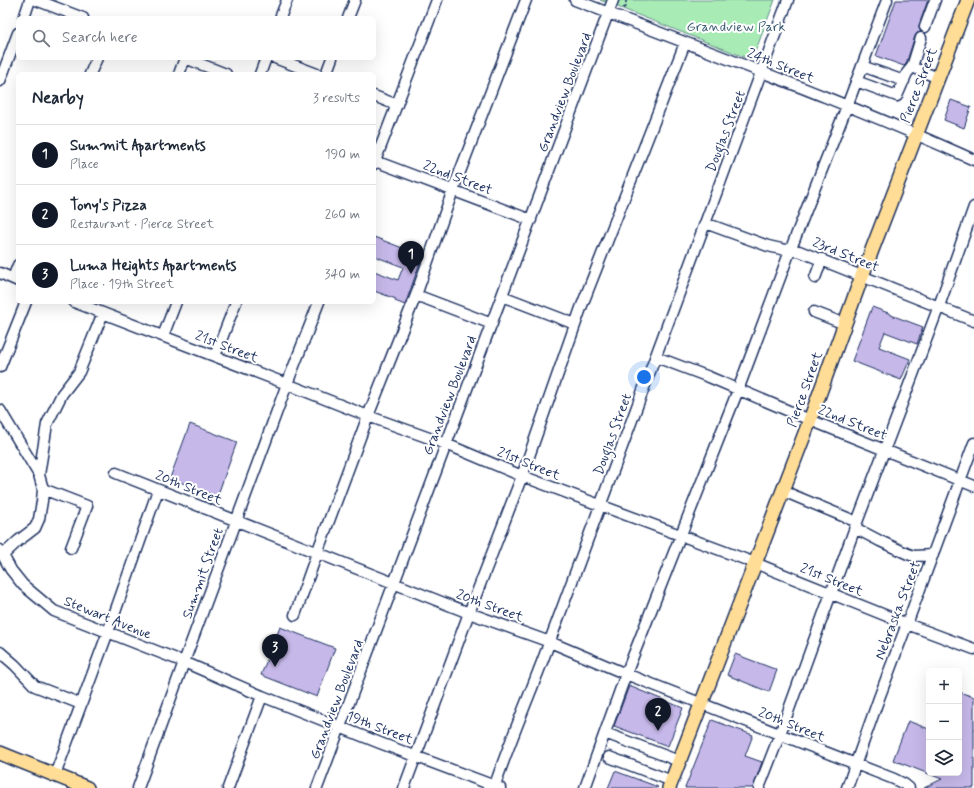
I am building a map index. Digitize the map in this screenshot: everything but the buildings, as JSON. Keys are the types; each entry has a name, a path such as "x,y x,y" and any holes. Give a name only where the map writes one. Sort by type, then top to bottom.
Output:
{"main road":[{"name":"Pierce Street","path":"670,784 810,420 862,276 968,0"},
{"path":"0,753 87,788"}],"street":[{"path":"25,16 30,0"},
{"path":"36,0 78,16"},
{"path":"281,16 287,0"},
{"path":"349,16 355,0"},
{"path":"376,159 437,0"},
{"path":"295,615 368,416 416,295 453,190 526,0"},
{"name":"24th Street","path":"575,0 917,134 974,160"},
{"name":"Grandview Boulevard","path":"317,788 613,0"},
{"name":"Douglas Street","path":"496,787 502,763 550,642 788,0"},
{"path":"585,788 626,674 738,390 887,0"},
{"path":"925,27 935,0"},
{"path":"0,81 16,38"},
{"path":"856,81 897,96 907,73 912,67 921,38"},
{"path":"404,788 522,476 575,324 685,43"},
{"path":"91,72 96,60"},
{"path":"180,72 184,60"},
{"path":"190,60 221,72"},
{"path":"261,72 265,60"},
{"path":"280,60 312,72"},
{"path":"327,72 331,60"},
{"path":"862,66 904,81"},
{"path":"912,67 938,78"},
{"path":"376,97 397,104"},
{"name":"22nd Street","path":"376,162 531,220"},
{"path":"759,788 939,306 974,207"},
{"name":"23rd Street","path":"705,223 768,246 790,251 798,251 974,321"},
{"path":"815,278 822,260"},
{"path":"0,273 15,279"},
{"path":"416,295 492,324"},
{"path":"502,296 575,324"},
{"path":"0,367 25,304"},
{"name":"21st Street","path":"79,304 368,416 446,444 522,476 600,506 755,563 974,650"},
{"path":"163,336 175,304"},
{"path":"215,356 235,304"},
{"name":"Summit Street","path":"138,788 287,384 318,304"},
{"path":"814,312 845,324"},
{"path":"39,475 47,424 62,394 79,372 103,313"},
{"name":"22nd Street","path":"656,357 974,486"},
{"path":"0,410 39,475 43,489 39,519 35,528 2,553"},
{"name":"Nebraska Street","path":"847,788 974,443"},
{"name":"20th Street","path":"116,473 394,584 550,642 626,674 900,782 909,788"},
{"path":"43,489 87,506 72,548"},
{"path":"55,775 108,632 158,490"},
{"path":"783,491 856,525 880,542 914,556 932,555"},
{"name":"Stewart Avenue","path":"2,553 11,570 23,585 54,611 184,662"},
{"path":"0,652 15,665 34,686 81,704"},
{"name":"19th Street","path":"184,662 262,696 496,787"},
{"path":"228,788 262,696"},
{"path":"605,733 679,761"},
{"path":"609,757 670,784"}],"green space":[{"name":"Grandview Park","path":"600,0 775,0 752,60"}],"place":[{"name":"Summit Apartments","path":"411,274"},
{"name":"Luma Heights Apartments","path":"275,667"},
{"name":"Tony's Pizza","path":"658,731"}]}
